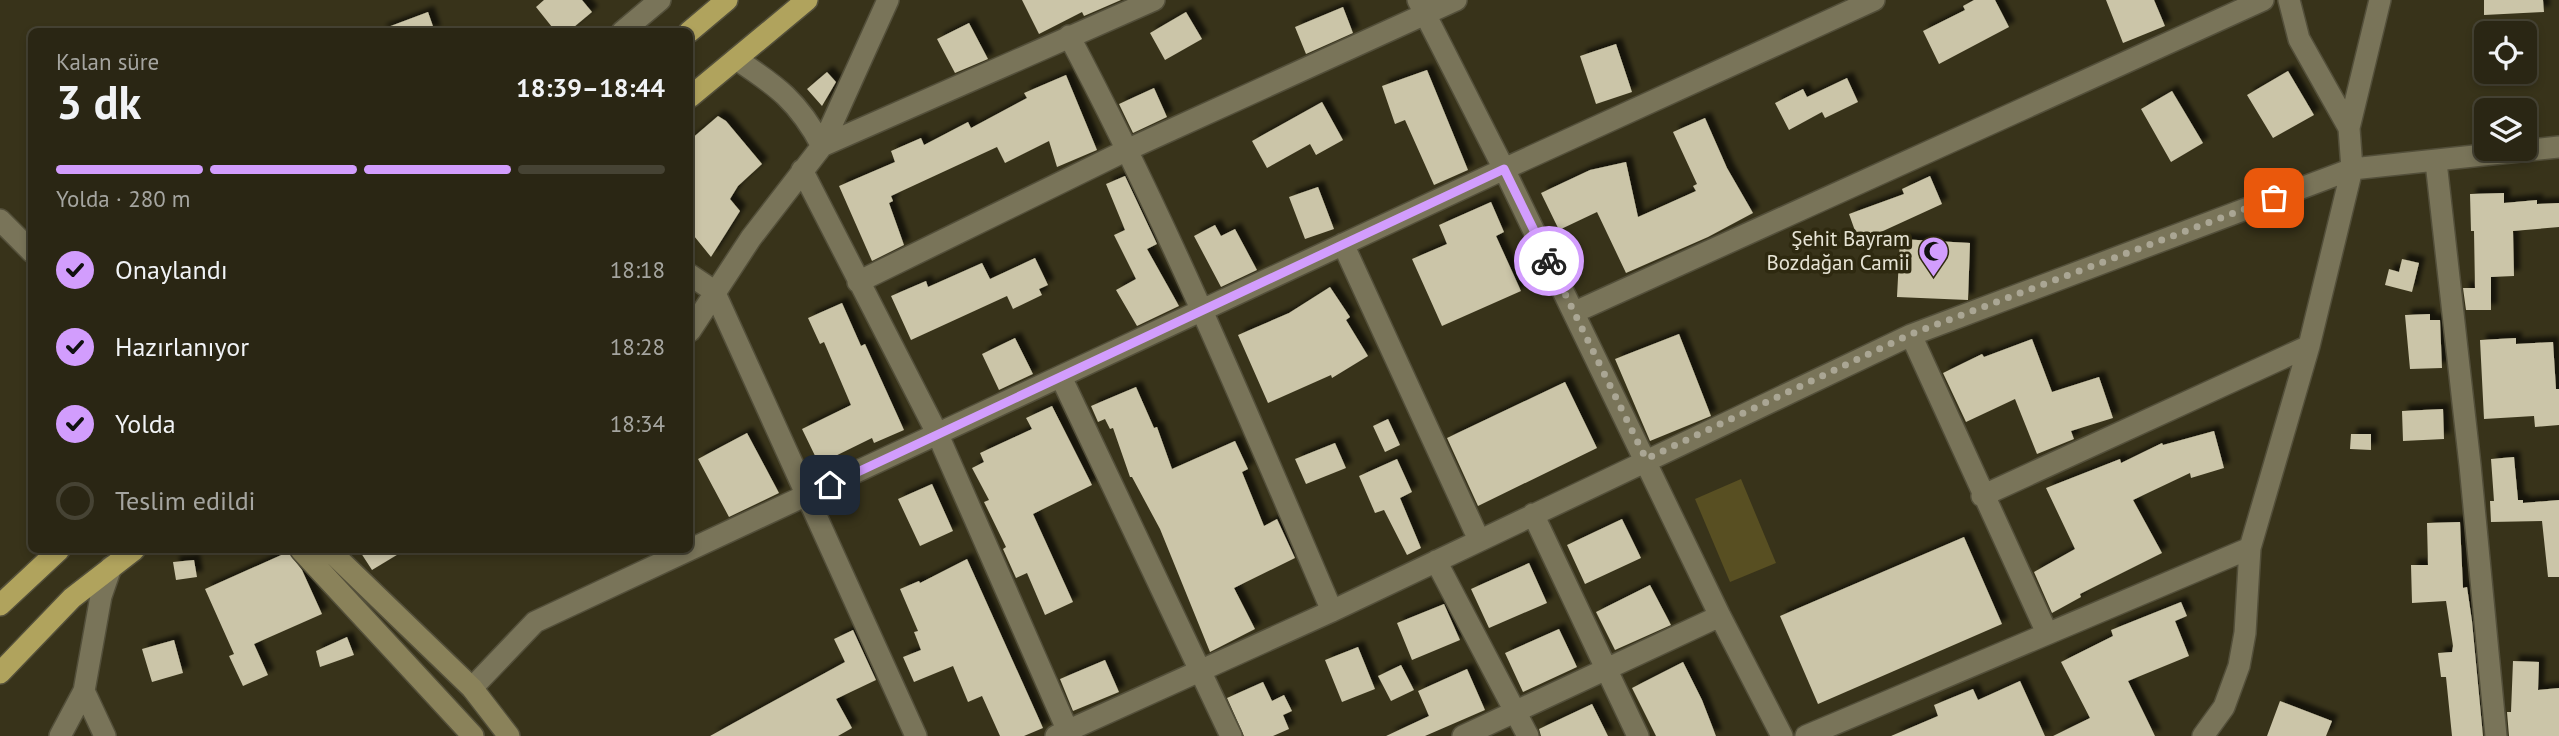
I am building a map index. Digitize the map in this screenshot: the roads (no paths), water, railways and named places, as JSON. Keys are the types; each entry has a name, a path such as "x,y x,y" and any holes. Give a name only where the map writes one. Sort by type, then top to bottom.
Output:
{"highway":[{"path":"693,29 727,0"},
{"path":"693,95 807,0"},
{"path":"0,604 56,553"},
{"path":"0,673 39,630 130,553"}],"main road":[{"path":"304,553 473,736"},
{"path":"332,553 472,688 509,736"}],"street":[{"path":"627,28 660,0"},
{"path":"693,326 715,291 822,146 888,0"},
{"path":"858,282 1422,7 1456,0"},
{"path":"693,549 1504,169 1874,0"},
{"path":"1575,312 2263,0"},
{"path":"2289,0 2299,39 2349,128"},
{"path":"2203,736 2224,707 2239,666 2245,634 2250,548 2309,346 2352,169 2349,128 2380,0"},
{"path":"822,146 1143,2"},
{"path":"1422,7 1575,312 1720,616 1782,736"},
{"path":"1069,36 1129,149 1203,310 1332,611"},
{"path":"736,59 783,90 810,122 822,146"},
{"path":"802,170 938,435 1064,734 1200,669 1332,611 1911,334 2352,169 2559,147"},
{"path":"2436,162 2470,465 2496,736"},
{"path":"0,220 28,249"},
{"path":"1343,244 1479,540"},
{"path":"693,277 715,291 916,736"},
{"path":"1911,334 1982,496 2047,633"},
{"path":"1982,496 2309,346"},
{"path":"1061,377 1231,736"},
{"path":"1533,514 1638,736"},
{"path":"1806,736 2250,548"},
{"path":"472,688 535,622 684,553"},
{"path":"1436,561 1528,736"},
{"path":"60,736 84,691 101,596 111,567"},
{"path":"1463,736 1720,616"},
{"path":"84,691 105,736"}],"place":[{"name":"Şehit Bayram Bozdağan Camii","path":"1933,278"}]}
